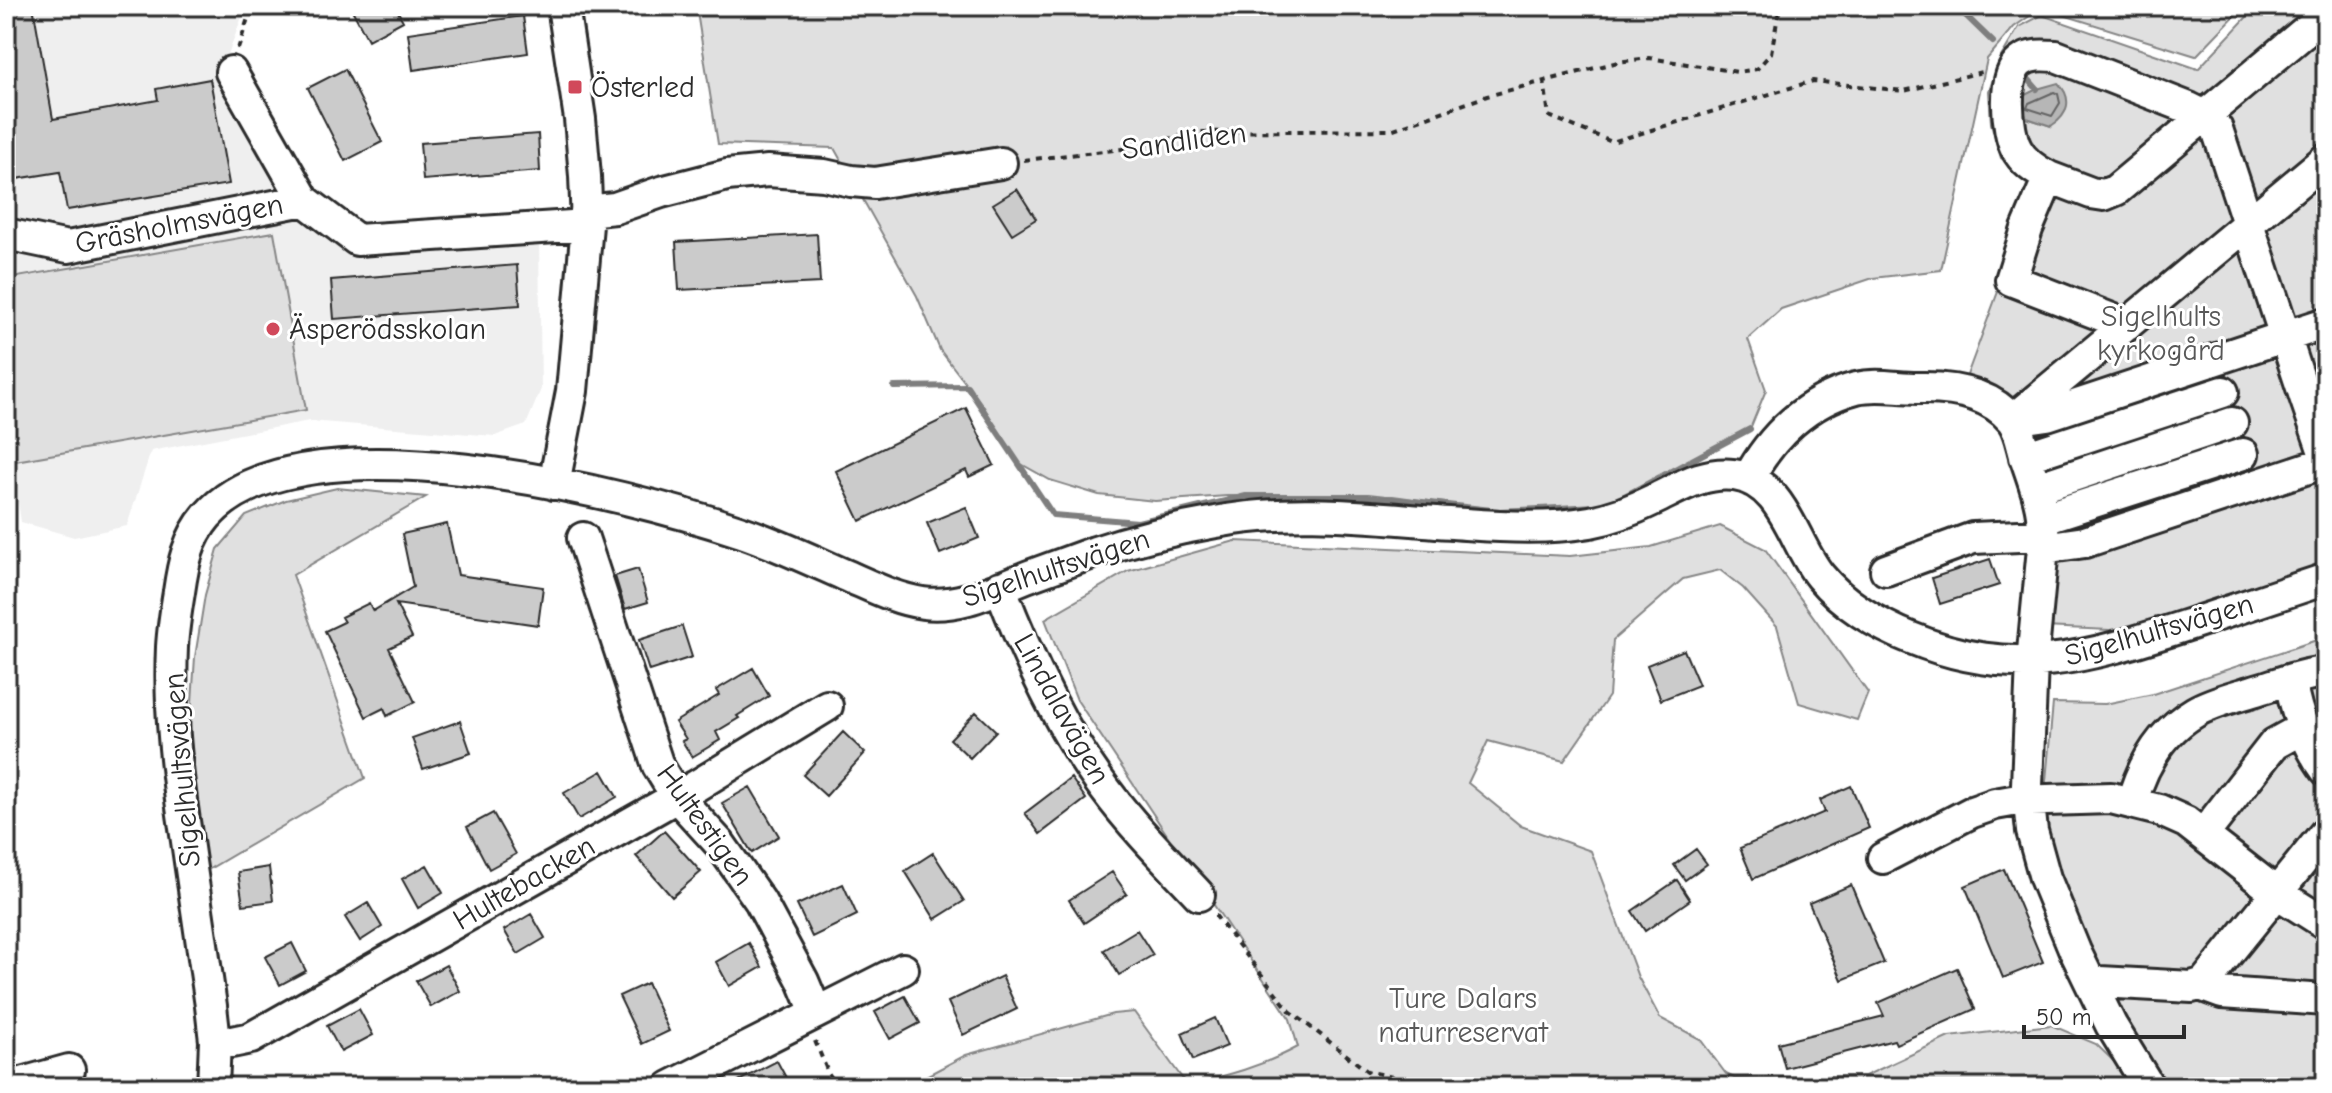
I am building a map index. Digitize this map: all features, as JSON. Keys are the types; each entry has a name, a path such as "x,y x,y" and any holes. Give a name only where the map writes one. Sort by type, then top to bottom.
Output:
{"street":[{"path":"554,484 572,391 587,218 580,119 563,6"},
{"path":"1886,570 1973,538 2043,534 2085,542 2326,460 2315,394 2285,337 2217,129 2205,116 2189,108 2056,56 2038,55 2020,61 2013,70 2009,84 2007,108 2016,150 2027,163 2049,177 2104,195 2116,190 2205,116 2326,14"},
{"name":"Gräsholmsvägen","path":"231,72 304,200 357,240 587,218"},
{"path":"2012,420 2326,159"},
{"path":"587,218 661,192 727,175 768,171 875,183 1001,163"},
{"path":"2049,177 2027,229 2011,280 2127,325"},
{"name":"Gräsholmsvägen","path":"6,234 68,247 304,200"},
{"path":"2012,420 2047,415 2326,323"},
{"path":"2209,361 2223,392 2251,486"},
{"path":"1748,479 1774,438 1807,409 1857,388 1884,385 1971,392 2012,420 2037,488 2043,534 2032,662 2028,801 2032,831 2045,878 2075,951 2120,1041 2149,1087"},
{"path":"2025,457 2223,392"},
{"path":"2037,488 2232,423"},
{"path":"2043,534 2243,454"},
{"name":"Sigelhultsvägen","path":"213,1087 215,1041 173,742 172,641 182,572 191,539 208,515 229,496 277,475 309,468 366,464 488,473 554,484 749,534 892,596 918,602 952,603 1102,550 1225,520 1270,515 1321,515 1506,527 1572,524 1593,522 1618,514 1683,484 1708,477 1736,475 1748,479 1775,498 1800,547 1819,575 1833,591 1867,616 1937,649 1974,657 2032,662 2097,654 2326,579"},
{"name":"Hultestigen","path":"583,538 658,766 677,797 720,844 760,901 803,981 810,1015"},
{"name":"Lindalavägen","path":"1000,587 1042,685 1075,744 1105,789 1199,895"},
{"path":"2132,802 2149,757 2164,737 2197,711 2290,680 2326,672"},
{"path":"2290,680 2303,728 2326,770"},
{"name":"Hultebacken","path":"215,1041 232,1042 251,1038 677,797 827,706"},
{"path":"2203,835 2274,744 2303,728"},
{"path":"1883,858 1972,812 1995,804 2111,798 2159,810 2186,822 2277,893 2326,924"},
{"path":"2200,985 2326,832"},
{"path":"670,1087 903,969"},
{"path":"2092,985 2100,982 2178,987 2200,985 2222,993 2326,1000"},
{"path":"13,1080 69,1070"}],"path":[{"path":"231,72 252,6"},
{"name":"Sandliden","path":"1001,163 1131,148 1198,132 1391,130 1487,96 1544,80 1618,62 1649,58 1738,72 1757,69 1771,53 1780,6"},
{"path":"1544,80 1549,116 1612,142 1813,81 1904,91 2004,66 2013,70"},
{"path":"1199,895 1290,1011 1367,1071 1393,1077 1395,1087"},
{"path":"810,1015 834,1087"},
{"path":"6,1025 13,1080"}],"shaded area":[{"name":"Äsperödsskolan","path":"6,6 246,6 220,76 300,217 351,253 539,240 541,389 526,425 495,436 309,421 151,451 127,526 74,537 21,522 6,422 6,268 15,253 6,194"}],"green space":[{"path":"696,6 2244,6 2196,56 2041,8 2014,27 1987,59 1941,270 1873,278 1781,309 1748,339 1766,390 1750,429 1631,496 1591,512 1530,515 1393,496 1227,496 1155,501 1099,495 1050,480 1016,461 984,407 940,350 917,296 834,148 718,144"},
{"name":"Sigelhults kyrkogård","path":"2257,6 2326,6 2326,565 2136,626 2110,630 2044,627 2039,467 1966,378 2039,181 2001,158 1991,123 1989,91 2001,57 2019,27 2042,15 2198,69","holes":["2036,90 2051,126 2027,118 2028,94"]},
{"path":"274,232 306,410 15,461 6,411 6,279"},
{"path":"337,488 426,497 293,575 365,778 204,872 190,733 195,657 205,595 218,549 246,516 286,500"},
{"name":"Ture Dalars naturreservat","path":"1720,526 1765,549 1868,693 1857,720 1799,703 1777,626 1743,588 1720,570 1683,579 1613,640 1609,696 1564,761 1488,741 1468,783 1521,826 1591,851 1638,977 1660,1018 1700,1039 1726,1074 1734,1078 1865,1076 1949,1037 2051,1025 2096,1044 2140,1087 905,1087 966,1055 1113,1014 1134,1012 1187,1085 1244,1070 1298,1047 1290,1019 1077,700 1045,619 1128,571 1235,541 1570,556 1651,547"},
{"path":"2326,637 2326,993 2099,978 2065,897 2045,827 2053,703 2105,704 2153,694"},
{"path":"2116,999 2326,1009 2326,1087 2158,1087 2112,1004"}],"water":[{"path":"2058,83 2066,94 2067,106 2057,122 2051,126 2016,112 2015,100"}],"building":[{"path":"6,6 33,6 53,119 158,100 156,89 210,79 229,184 67,210 60,172 16,179 6,125"},
{"path":"350,6 395,6 403,21 368,40"},
{"path":"523,16 528,53 413,70 408,33"},
{"path":"345,69 382,142 345,161 308,88"},
{"path":"538,134 540,171 423,180 420,143"},
{"path":"1017,189 1036,219 1012,234 993,204"},
{"path":"817,234 820,283 679,290 676,242"},
{"path":"517,265 520,305 334,319 331,280"},
{"path":"966,408 994,465 969,477 966,470 860,521 836,471"},
{"path":"966,507 979,538 940,554 927,523"},
{"path":"447,524 458,575 543,587 538,625 396,604 412,637 389,648 415,702 387,716 384,708 366,717 325,631 344,622 341,617 369,603 373,611 413,587 402,534"},
{"path":"1990,559 1999,585 1940,604 1932,578"},
{"path":"638,569 648,602 625,609 615,576"},
{"path":"682,626 692,657 649,671 639,640"},
{"path":"1684,650 1699,685 1661,700 1647,665"},
{"path":"753,668 769,696 716,732 720,740 692,757 682,741 686,739 675,722 719,695 716,690"},
{"path":"976,712 996,731 970,758 950,739"},
{"path":"460,721 471,753 423,769 412,738"},
{"path":"843,732 865,753 826,796 803,775"},
{"path":"602,771 617,797 579,819 564,793"},
{"path":"1071,778 1086,799 1040,834 1025,813"},
{"path":"1851,786 1869,828 1753,879 1740,848 1825,812 1820,800"},
{"path":"750,787 779,836 752,853 722,803"},
{"path":"493,813 516,854 489,869 467,827"},
{"path":"664,831 701,872 672,897 636,856"},
{"path":"1696,849 1707,864 1685,880 1674,865"},
{"path":"933,853 964,901 935,919 905,871"},
{"path":"427,865 443,893 418,908 402,879"},
{"path":"269,867 273,901 243,905 238,872"},
{"path":"2004,869 2043,962 2003,978 1965,886"},
{"path":"1112,872 1127,894 1084,923 1069,900"},
{"path":"1677,880 1690,900 1645,931 1632,911"},
{"path":"843,884 857,915 812,937 797,905"},
{"path":"1851,885 1884,963 1842,980 1809,903"},
{"path":"368,903 382,927 360,941 345,917"},
{"path":"531,914 545,938 518,954 504,930"},
{"path":"1137,930 1153,955 1119,975 1104,950"},
{"path":"292,943 306,971 280,985 265,957"},
{"path":"749,943 762,967 729,986 716,962"},
{"path":"446,965 460,991 431,1007 416,981"},
{"path":"1957,968 1975,1009 1896,1044 1894,1040 1785,1068 1778,1043 1884,1016 1878,1003"},
{"path":"1002,976 1017,1009 963,1035 948,1002"},
{"path":"647,983 669,1031 642,1044 619,996"},
{"path":"905,996 920,1023 890,1039 875,1012"},
{"path":"359,1009 373,1035 341,1052 327,1026"},
{"path":"1215,1018 1227,1046 1193,1060 1182,1033"},
{"path":"777,1061 791,1087 727,1087"}],"waterway":[{"path":"1956,6 1993,42"},
{"path":"2024,74 2037,89"},
{"path":"894,387 967,386 1053,515 1138,522 1246,496 1368,496 1500,511 1597,506"},
{"path":"1619,499 1750,429"}],"place":[{"name":"Österled","path":"575,87"},
{"name":"Äsperödsskolan","path":"273,329"}]}
